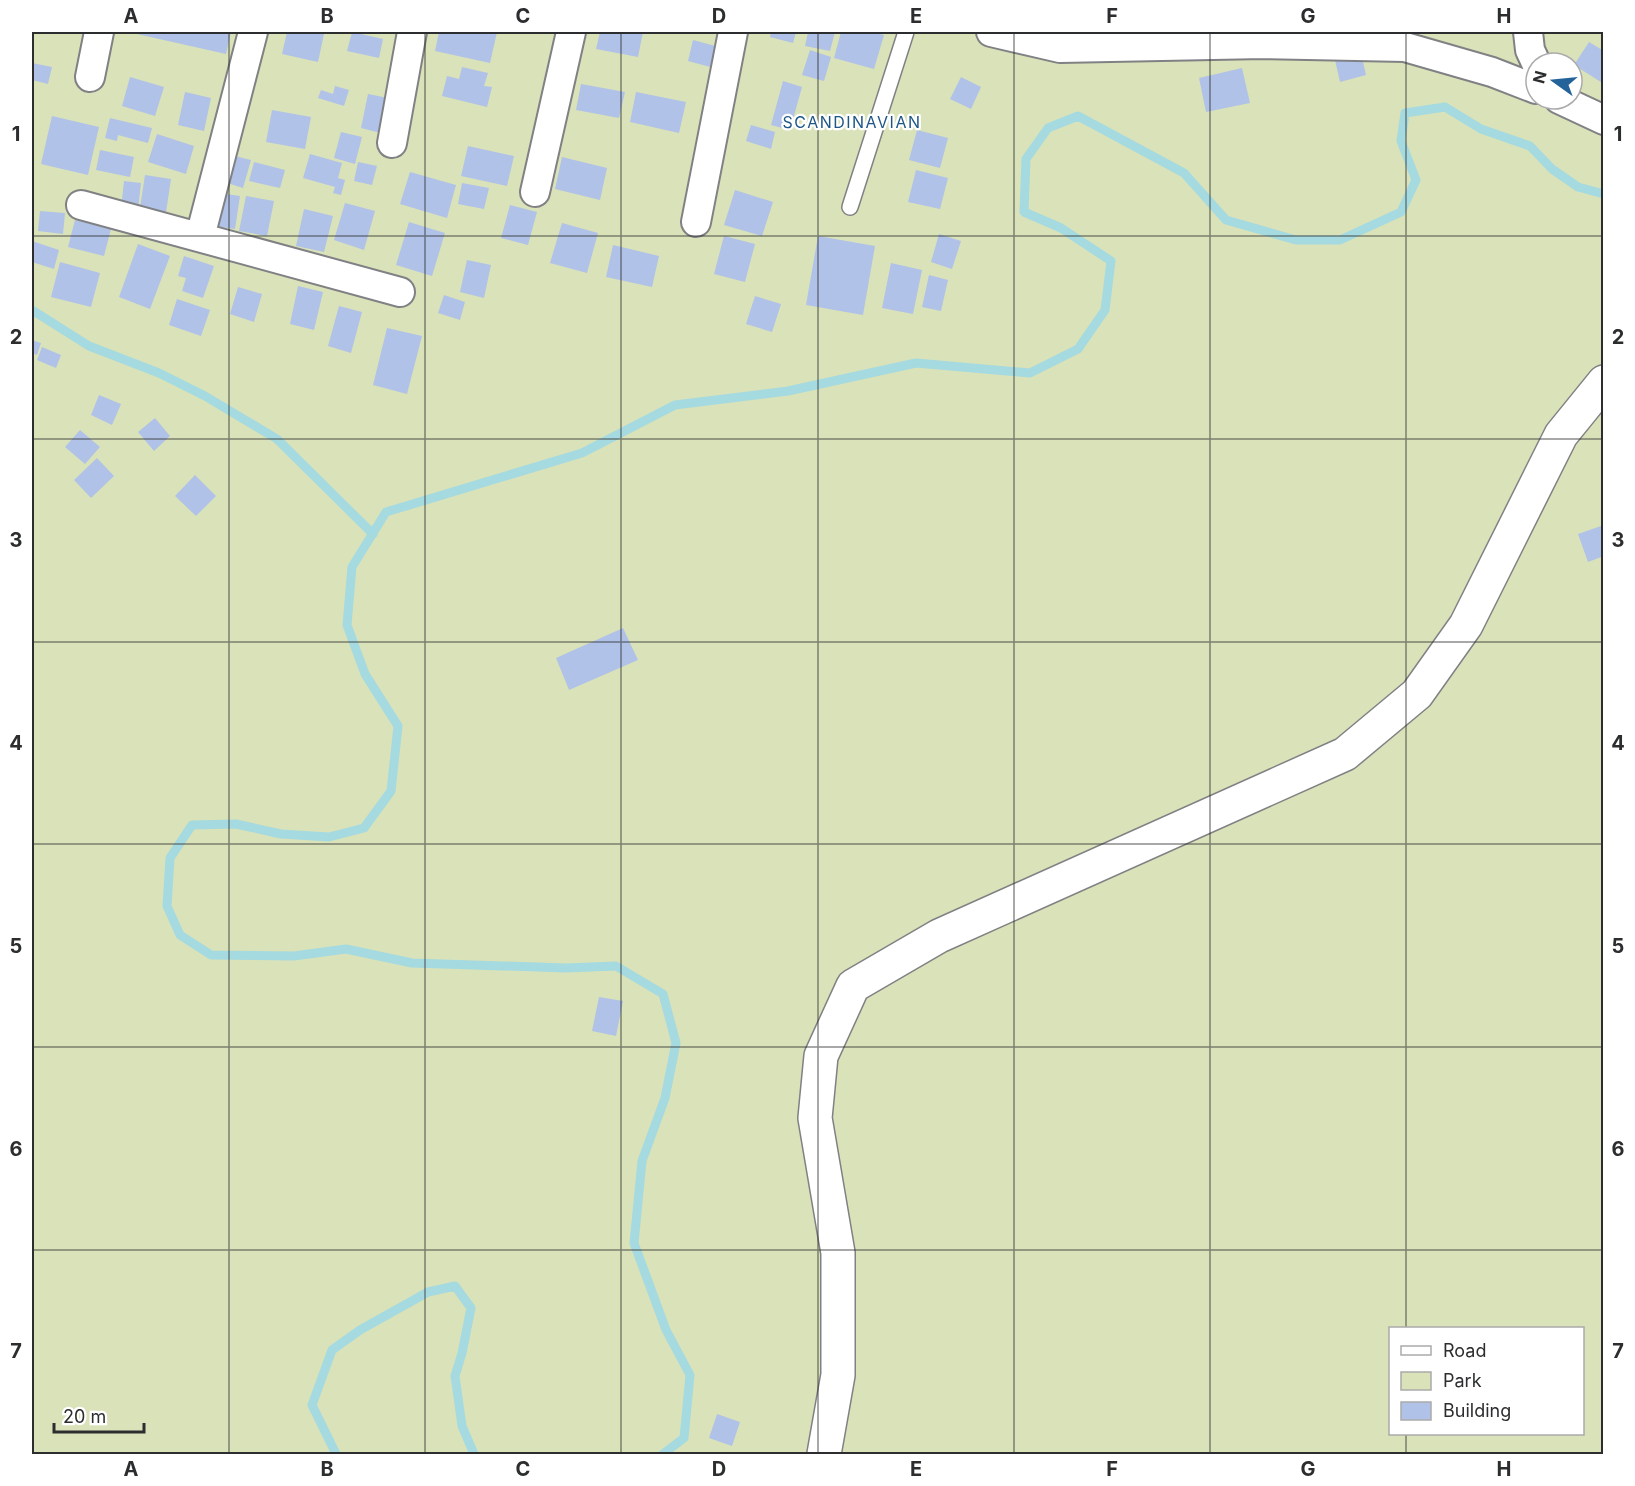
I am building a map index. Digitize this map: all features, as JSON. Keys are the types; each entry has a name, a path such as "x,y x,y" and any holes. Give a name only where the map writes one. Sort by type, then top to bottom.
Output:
{"street":[{"path":"90,77 99,32"},
{"path":"200,237 253,32"},
{"path":"392,143 412,32"},
{"path":"535,192 571,32"},
{"path":"696,222 733,32"},
{"path":"991,32 1060,48 1081,39 1239,38 1406,47 1492,72 1524,84"},
{"path":"1528,32 1530,51"},
{"path":"1584,111 1604,120"},
{"path":"81,205 400,292"},
{"path":"824,1455 838,1376 838,1253 815,1118 821,1056 853,986 939,936 1345,754 1417,694 1466,625 1561,435 1604,382"}],"lane":[{"path":"850,207 906,32"}],"green space":[{"path":"32,32 1603,32 1603,1454 32,1454"}],"building":[{"path":"128,32 231,32 226,54"},
{"path":"287,32 324,34 318,62 282,54"},
{"path":"352,32 383,39 379,58 347,51"},
{"path":"439,32 497,32 490,63 435,51"},
{"path":"600,32 643,32 638,57 596,49"},
{"path":"771,32 796,32 793,43 770,37"},
{"path":"808,32 835,32 830,51 805,46"},
{"path":"841,32 873,32 884,35 874,69 834,58"},
{"path":"693,40 719,47 714,68 688,61"},
{"path":"1589,42 1604,51 1604,84 1584,71 1583,51"},
{"path":"810,50 831,57 824,81 802,75"},
{"path":"1361,53 1366,75 1340,82 1335,60"},
{"path":"32,63 52,67 48,84 32,80"},
{"path":"462,67 488,73 484,86 492,87 487,107 442,96 447,76 459,79"},
{"path":"1242,68 1250,103 1206,112 1199,78"},
{"path":"130,77 164,87 155,116 122,106"},
{"path":"961,77 981,87 971,109 950,99"},
{"path":"783,81 802,87 790,130 771,125"},
{"path":"581,84 625,92 619,118 576,110"},
{"path":"335,86 349,90 344,106 318,98 321,90 333,94"},
{"path":"185,92 211,98 204,131 178,125"},
{"path":"636,92 686,102 679,133 630,122"},
{"path":"368,94 393,99 385,134 361,128"},
{"path":"272,110 311,117 305,149 266,142"},
{"path":"52,116 99,127 88,175 41,164"},
{"path":"110,118 152,128 148,143 118,135 117,141 105,138"},
{"path":"751,125 775,132 771,149 746,141"},
{"path":"917,130 948,138 940,168 909,160"},
{"path":"341,132 362,137 355,164 334,158"},
{"path":"157,134 194,146 186,174 148,162"},
{"path":"468,146 514,156 507,186 461,176"},
{"path":"100,150 134,157 130,177 96,170"},
{"path":"310,154 342,163 338,178 345,180 341,195 333,193 335,187 303,178"},
{"path":"231,155 251,160 243,188 224,182"},
{"path":"562,157 607,168 600,200 555,189"},
{"path":"254,162 285,170 280,188 249,181"},
{"path":"358,162 377,166 372,185 354,181"},
{"path":"916,170 948,178 940,209 908,202"},
{"path":"410,172 456,185 447,218 400,204"},
{"path":"145,175 171,179 165,219 139,214"},
{"path":"124,181 141,183 138,210 121,209"},
{"path":"462,183 489,188 484,209 458,204"},
{"path":"735,190 773,202 762,236 724,225"},
{"path":"219,193 240,196 235,229 214,226"},
{"path":"246,196 274,201 267,236 239,231"},
{"path":"345,203 375,211 364,250 334,240"},
{"path":"510,205 537,212 528,245 501,238"},
{"path":"304,209 333,216 324,252 296,246"},
{"path":"40,211 65,213 63,234 38,231"},
{"path":"75,220 111,229 104,256 68,247"},
{"path":"409,222 445,233 432,276 396,265"},
{"path":"562,223 598,233 587,273 550,263"},
{"path":"939,234 961,241 952,269 931,262"},
{"path":"724,236 755,244 745,282 714,274"},
{"path":"818,236 875,246 863,315 806,305"},
{"path":"32,241 59,250 54,269 32,262"},
{"path":"138,244 170,256 150,309 119,297"},
{"path":"613,245 659,256 652,287 606,277"},
{"path":"184,256 214,266 203,298 182,291 186,278 178,276"},
{"path":"467,260 491,265 484,298 460,292"},
{"path":"60,262 100,273 91,307 51,297"},
{"path":"891,263 922,270 913,314 882,308"},
{"path":"929,275 948,280 941,311 922,307"},
{"path":"298,286 323,292 314,330 290,324"},
{"path":"238,287 262,294 254,322 230,314"},
{"path":"444,295 465,302 460,320 438,313"},
{"path":"755,296 781,304 772,332 746,324"},
{"path":"177,299 210,310 201,336 169,325"},
{"path":"339,306 362,312 351,353 328,346"},
{"path":"387,328 422,336 407,394 373,385"},
{"path":"32,340 41,343 37,355 32,353"},
{"path":"42,347 61,355 56,368 37,360"},
{"path":"99,395 121,404 112,425 91,415"},
{"path":"155,418 170,436 154,451 138,432"},
{"path":"80,430 100,447 85,464 65,447"},
{"path":"97,458 114,476 91,498 74,480"},
{"path":"195,475 216,496 196,516 175,496"},
{"path":"1604,525 1604,556 1588,562 1578,534"},
{"path":"623,628 638,660 569,690 556,658"},
{"path":"599,997 623,1001 616,1036 592,1031"},
{"path":"717,1414 740,1422 732,1446 709,1438"}],"waterway":[{"path":"663,1454 684,1438 690,1375 666,1330 634,1243 642,1161 665,1098 676,1043 663,994 616,966 566,968 412,963 346,949 294,956 211,955 180,935 167,906 170,858 192,825 236,824 281,834 329,837 364,828 391,791 398,726 365,674 347,625 352,567 386,512 582,453 675,405 788,391 916,363 1030,373 1078,349 1105,310 1111,261 1061,228 1024,212 1026,159 1048,128 1078,116 1184,173 1226,220 1296,240 1340,240 1401,212 1416,180 1401,141 1405,113 1445,107 1481,129 1530,146 1552,169 1578,187 1604,194"},
{"path":"32,310 89,346 159,373 205,396 277,439 373,534"},
{"path":"336,1454 312,1405 332,1350 360,1330 428,1292 455,1286 471,1308 455,1376 462,1426 474,1454"}],"district":[{"name":"SCANDINAVIAN","path":"852,122"}]}
